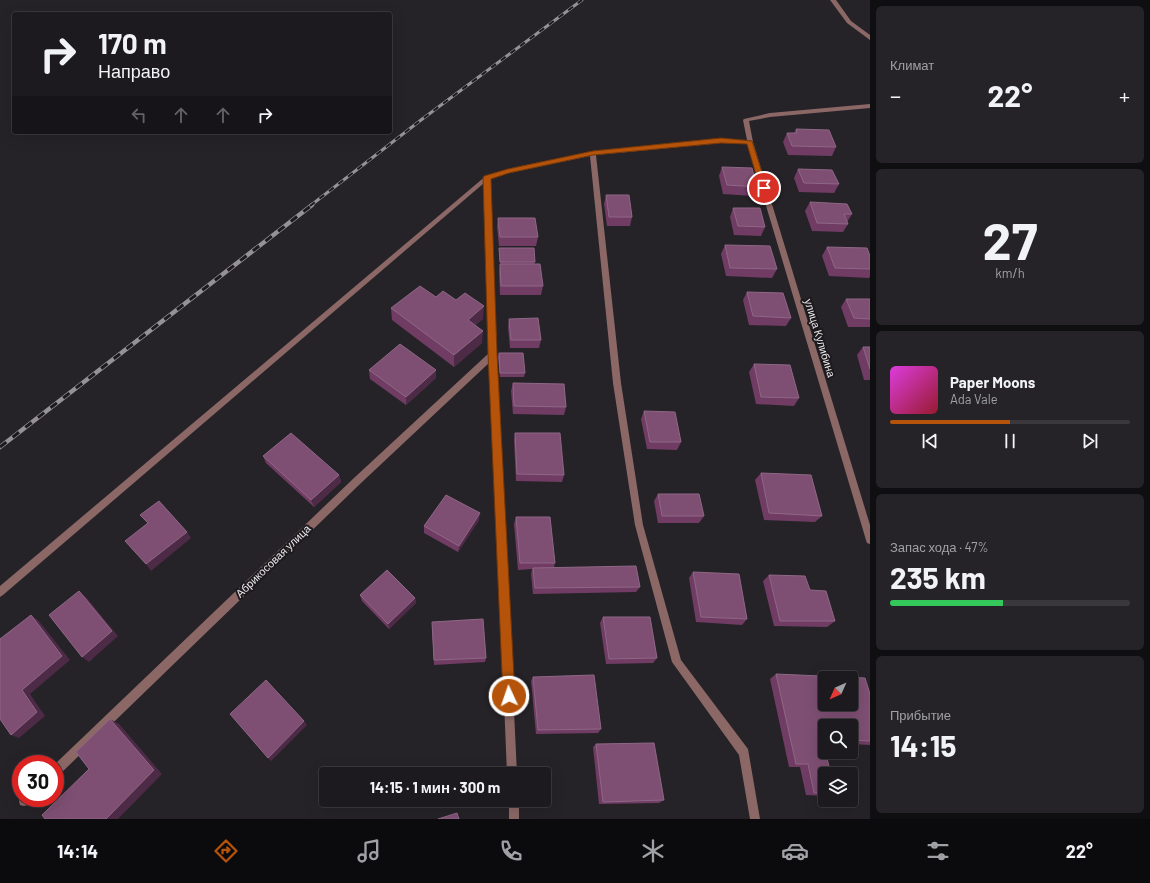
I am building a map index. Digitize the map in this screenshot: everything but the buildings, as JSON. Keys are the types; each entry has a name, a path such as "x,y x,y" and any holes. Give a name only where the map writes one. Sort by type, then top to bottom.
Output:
{"street":[{"path":"833,0 849,22 870,38"},
{"name":"улица Кулибина","path":"870,106 770,115 746,120 750,142 870,540"},
{"path":"0,592 487,178 508,171 593,153 721,140 750,142"},
{"path":"593,153 617,383 639,524 676,662 744,753 755,819"},
{"path":"487,178 493,354 512,767"},
{"name":"Абрикосовая улица","path":"64,762 357,481 493,354"},
{"path":"514,807 514,819"}],"railway":[{"path":"310,206 421,120 582,0"},
{"path":"0,447 312,205"}],"route":[{"path":"509,696 493,354 487,178 508,171 593,153 721,140 750,142 764,188"}]}
